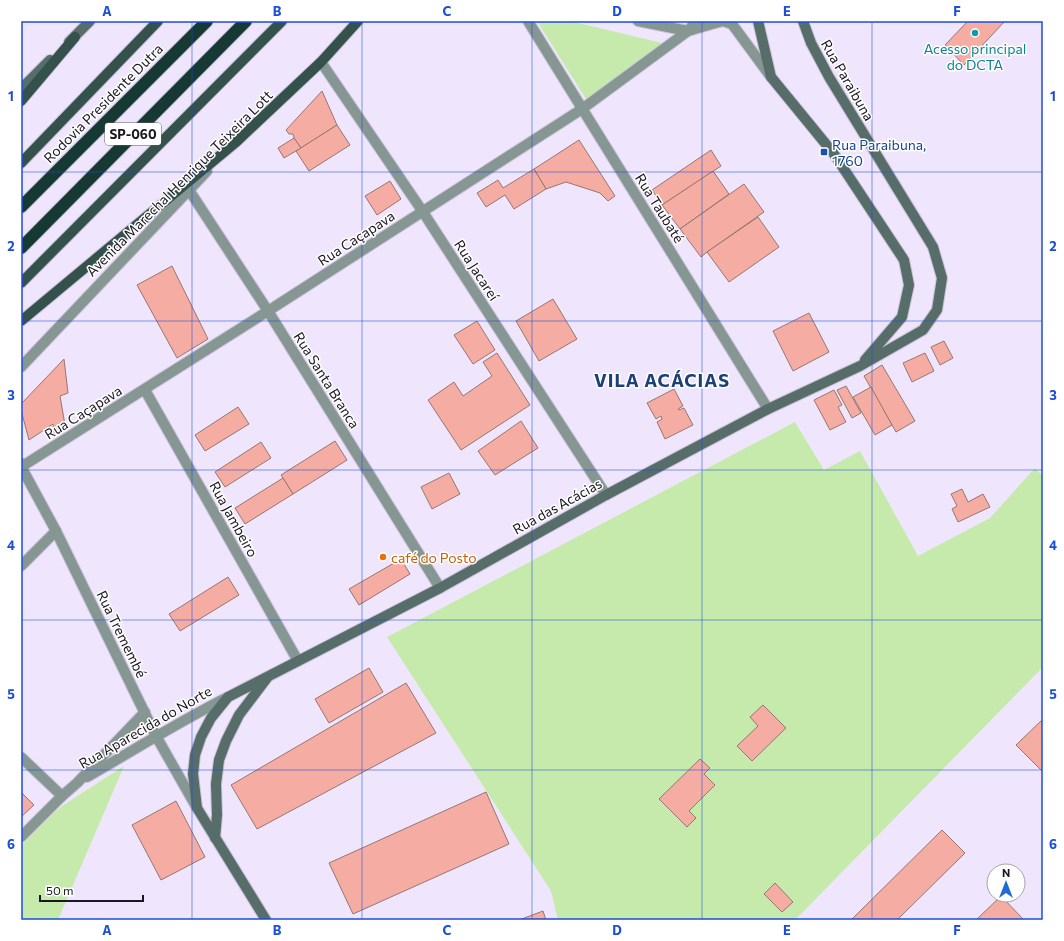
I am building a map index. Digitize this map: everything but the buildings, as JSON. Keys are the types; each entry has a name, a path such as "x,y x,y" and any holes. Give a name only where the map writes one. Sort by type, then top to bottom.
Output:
{"highway":[{"name":"Rodovia Presidente Dutra","path":"21,207 207,21"},
{"name":"SP-060","path":"21,248 246,21"}],"main road":[{"path":"21,89 90,21"},
{"path":"21,163 158,21"},
{"path":"21,283 282,21"},
{"name":"Avenida Marechal Henrique Teixeira Lott","path":"235,143 321,62 358,21"},
{"path":"758,21 771,77 834,154 904,260 909,285 902,317 860,366"},
{"name":"Rua Paraibuna","path":"803,21 811,43 829,77 933,247 942,278 937,310 923,330 860,366"},
{"path":"21,101 74,37"},
{"path":"21,321 235,143"},
{"name":"Rua das Acácias","path":"215,838 197,808 193,774 195,755 200,737 211,718 228,697 440,588 606,495 768,409 860,366"},
{"name":"Rua das Acácias","path":"215,838 217,815 216,784 219,760 226,741 239,715 269,676"},
{"path":"215,838 266,920"}],"street":[{"name":"Rua Taubaté","path":"528,21 768,409"},
{"path":"638,21 688,31 724,21 732,24 771,77"},
{"name":"Rua Caçapava","path":"22,467 145,390 582,109 688,31 696,21"},
{"name":"Rua Jacareí","path":"321,62 423,212 606,495"},
{"name":"Avenida Marechal Henrique Teixeira Lott","path":"21,366 235,143"},
{"name":"Rua Santa Branca","path":"189,190 268,311 440,588"},
{"name":"Rua Jambeiro","path":"145,390 298,661"},
{"name":"Rua Tremembé","path":"22,467 56,531 156,736 197,808"},
{"path":"21,566 56,531"},
{"name":"Rua Aparecida do Norte","path":"77,783 156,736 207,707 228,697"},
{"name":"Rua Aparecida do Norte","path":"21,838 62,796 77,783 145,712"},
{"path":"21,757 62,796"}],"green space":[{"path":"537,21 570,21 666,44 586,99"},
{"path":"795,422 824,470 860,451 918,556 990,518 1035,468 1043,476 1043,667 795,920 558,920 551,891 387,637"},
{"path":"124,766 58,920 21,920 21,846 62,806"}],"place":[{"name":"Acesso principal do DCTA","path":"975,33"},
{"name":"Rua Paraibuna, 1760","path":"824,152"},
{"name":"café do Posto","path":"383,557"}],"district":[{"name":"VILA ACÁCIAS","path":"662,380"}]}
